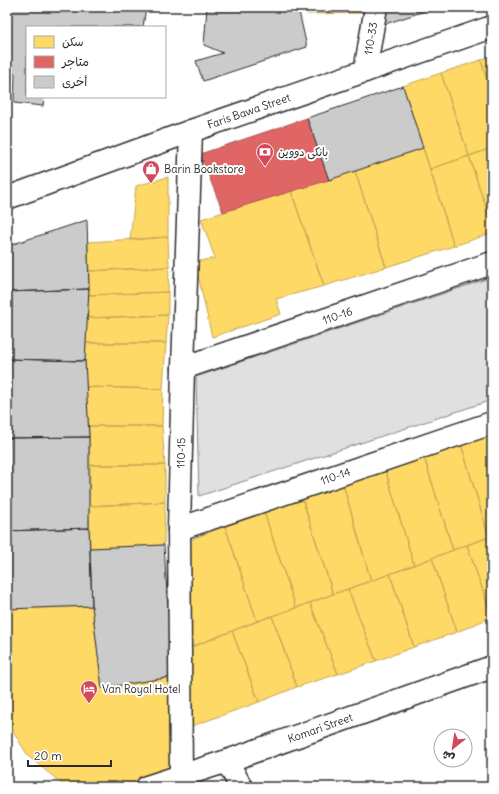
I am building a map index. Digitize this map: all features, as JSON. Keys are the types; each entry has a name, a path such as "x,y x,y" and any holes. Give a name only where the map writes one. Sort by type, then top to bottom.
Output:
{"street":[{"name":"110-33","path":"365,71 376,7"},
{"name":"Faris Bawa Street","path":"7,198 191,131 492,27"},
{"name":"110-15","path":"181,776 179,529 191,131"},
{"name":"110-16","path":"183,368 492,263"},
{"name":"110-14","path":"179,529 492,424"},
{"name":"Komari Street","path":"147,787 227,761 492,667"},
{"path":"227,761 241,787"}],"shaded area":[{"path":"492,277 492,400 199,496 196,377"}],"building: سكن":[{"path":"307,7 362,7 361,13 307,14"},
{"path":"492,56 492,96 481,60"},
{"path":"481,60 492,96 492,148 469,156 441,73"},
{"path":"441,73 469,156 430,169 403,86"},
{"path":"423,148 454,246 386,267 355,171"},
{"path":"492,148 492,226 469,156"},
{"path":"469,156 492,226 492,233 454,246 430,169"},
{"path":"355,171 386,267 324,286 291,191"},
{"path":"168,177 168,237 130,240 136,186"},
{"path":"291,191 324,286 276,299 281,314 212,337 195,262 215,258 201,219"},
{"path":"168,237 169,267 89,271 88,242"},
{"path":"169,267 168,292 89,295 89,271"},
{"path":"168,292 168,315 87,318 89,295"},
{"path":"168,315 166,343 86,343 87,318"},
{"path":"86,343 166,343 163,389 86,387"},
{"path":"86,387 163,389 162,426 89,426"},
{"path":"89,426 162,426 165,465 90,465"},
{"path":"492,433 492,536 489,537 461,444"},
{"path":"461,444 489,537 453,550 424,457"},
{"path":"424,457 453,550 414,565 385,469"},
{"path":"90,465 165,465 165,502 89,506"},
{"path":"385,469 414,565 371,581 343,484"},
{"path":"343,484 371,581 333,594 302,498"},
{"path":"302,498 333,594 296,608 264,512"},
{"path":"165,502 164,545 90,548 89,506"},
{"path":"264,512 296,608 257,621 225,526"},
{"path":"225,526 257,621 189,648 190,540"},
{"path":"492,536 492,617 467,545"},
{"path":"467,545 492,617 457,632 432,558"},
{"path":"432,558 457,632 414,647 390,574"},
{"path":"390,574 414,647 376,661 348,589"},
{"path":"348,589 376,661 338,674 310,603"},
{"path":"310,603 338,674 297,687 272,616"},
{"name":"Van Royal Hotel","path":"92,606 102,688 172,677 172,768 132,783 114,787 66,787 28,756 7,721 7,609"},
{"path":"272,616 297,687 259,702 232,631"},
{"path":"232,631 259,702 192,726 189,648"}],"building: متاجر":[{"name":"بانکی دووین","path":"307,118 329,180 223,212 200,154"}],"building: أخرى":[{"path":"7,7 146,7 143,26 26,26 26,98 44,98 43,106 14,103 15,74 7,74"},
{"path":"207,7 298,7 307,47 203,81 196,61 223,53 204,45"},
{"path":"379,7 437,7 376,27"},
{"path":"403,86 423,148 329,180 307,118"},
{"path":"87,220 89,289 7,292 7,246"},
{"path":"89,289 85,361 7,359 7,292"},
{"path":"7,359 85,361 89,437 7,438"},
{"path":"89,437 89,528 7,531 7,438"},
{"path":"89,528 92,606 7,609 7,531"},
{"path":"164,545 172,677 102,688 92,606 90,548"}],"place":[{"name":"بانکی دووین","path":"265,167"},
{"name":"Barin Bookstore","path":"151,184"},
{"name":"Van Royal Hotel","path":"89,704"}]}
